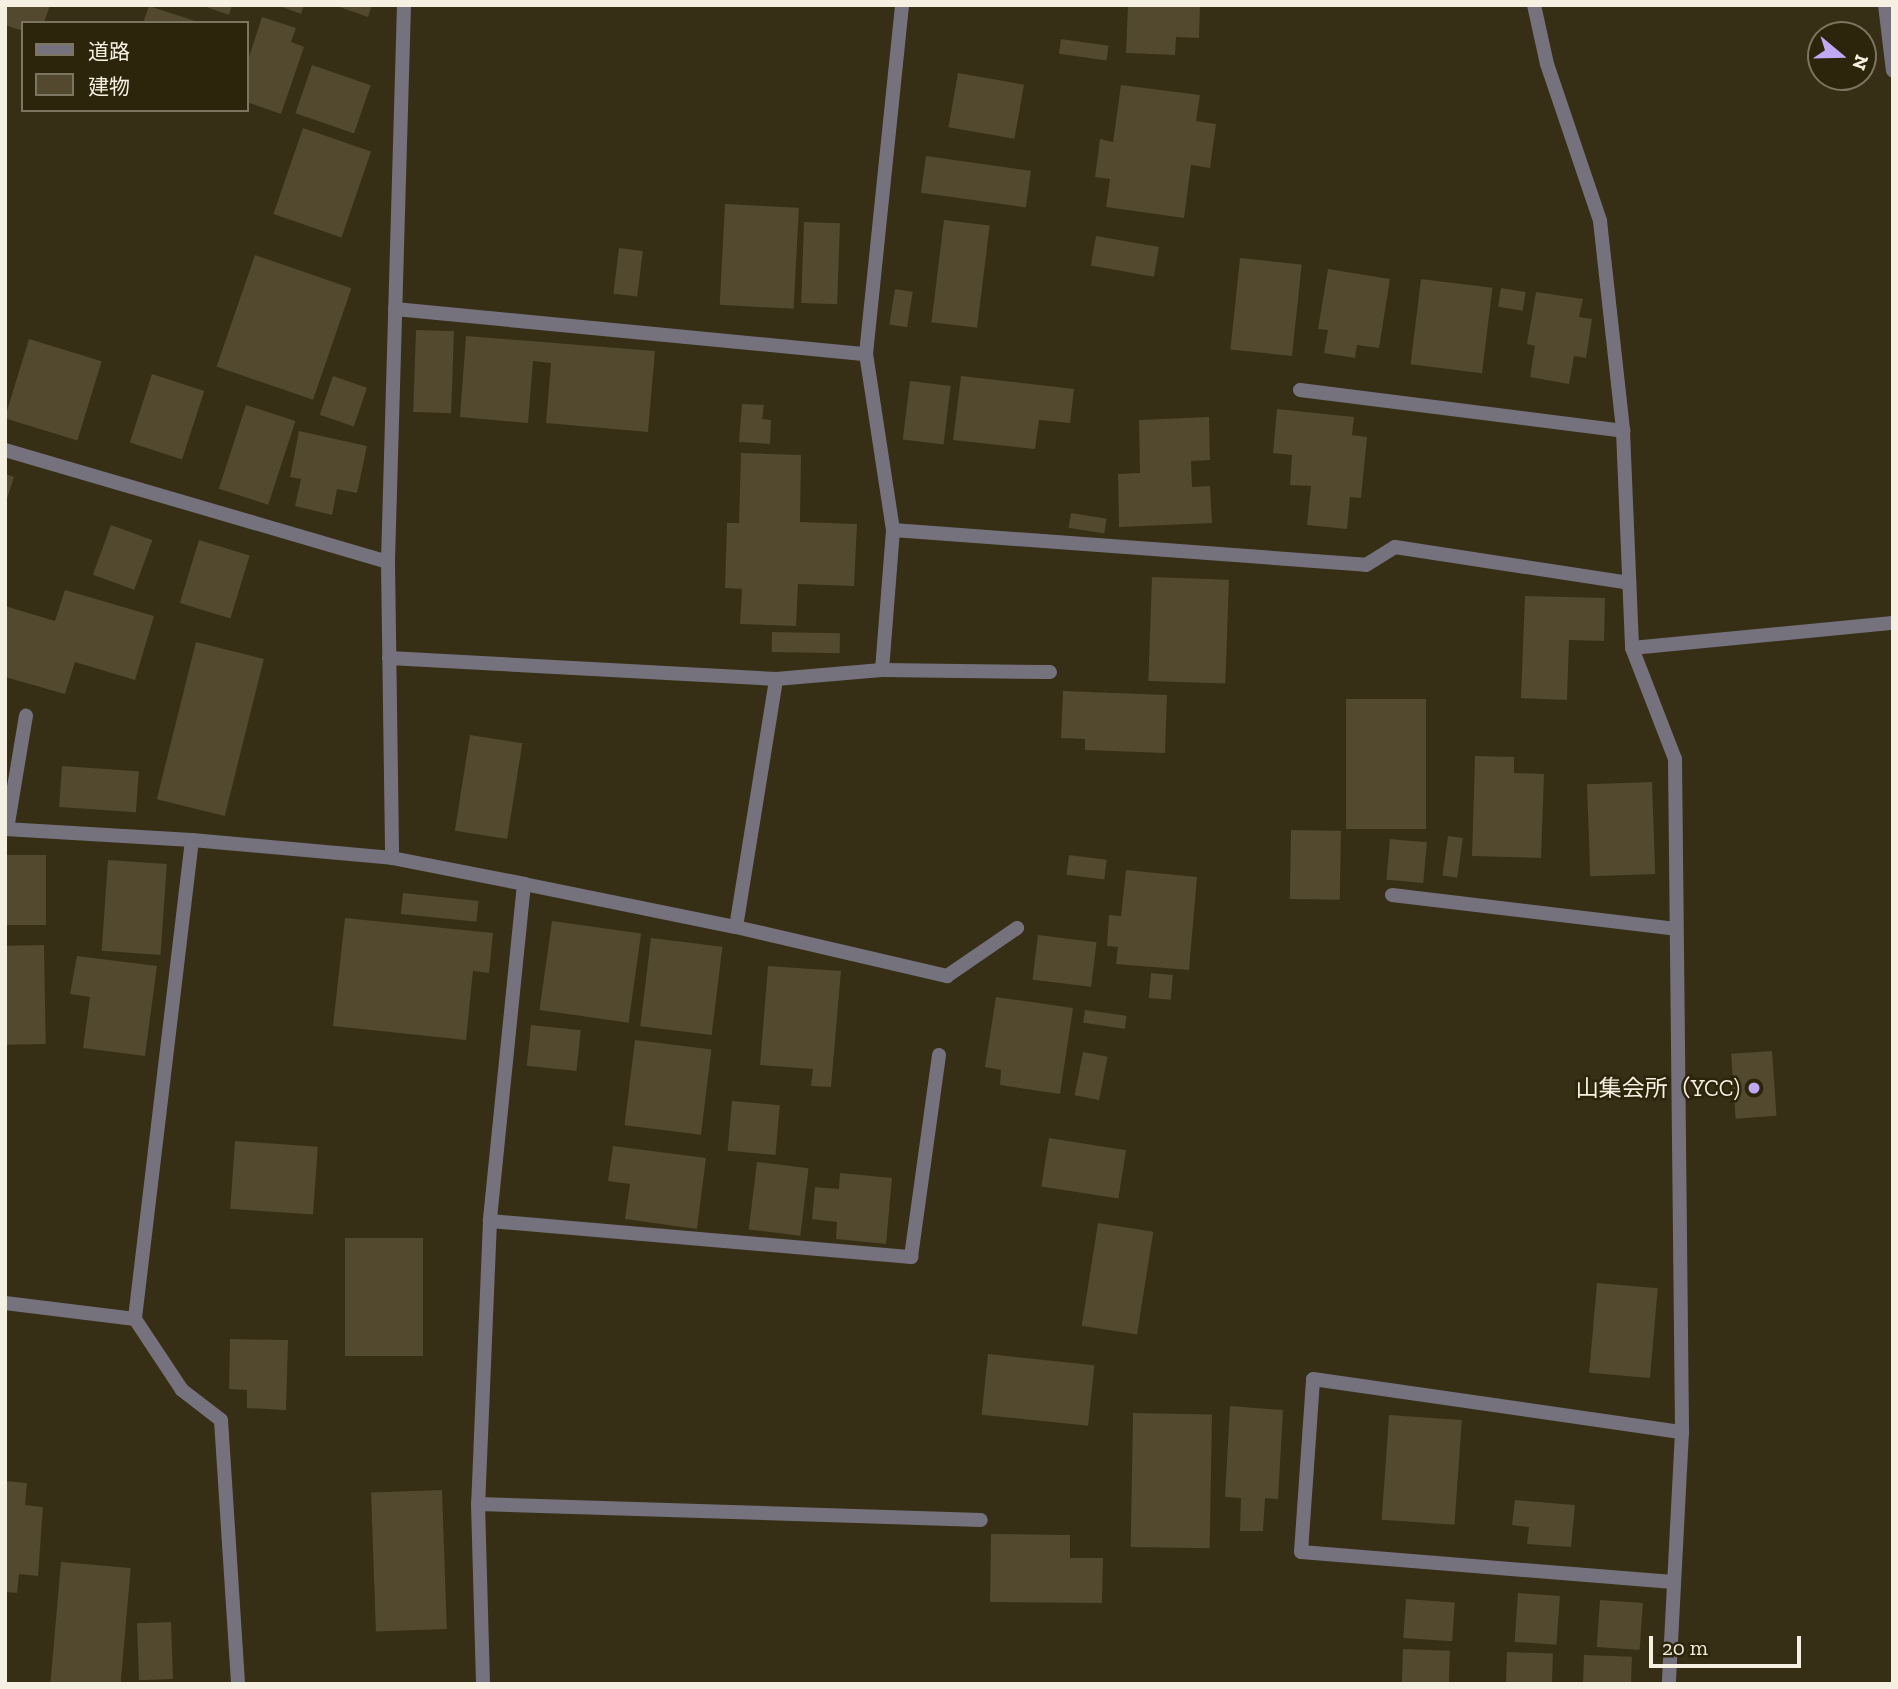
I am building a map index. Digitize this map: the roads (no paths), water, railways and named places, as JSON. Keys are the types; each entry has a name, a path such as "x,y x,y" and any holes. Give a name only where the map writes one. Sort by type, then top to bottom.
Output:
{"street":[{"path":"392,858 388,562 404,5"},
{"path":"882,670 892,530 866,354 902,5"},
{"path":"1534,5 1547,64 1600,221 1623,431 1632,648 1675,759 1682,1432 1668,1684"},
{"path":"1885,5 1893,71"},
{"path":"395,309 866,354"},
{"path":"1300,390 1623,431"},
{"path":"5,450 388,562"},
{"path":"892,530 1366,565 1395,547 1629,583"},
{"path":"1632,648 1893,623"},
{"path":"389,658 776,679 882,670 1050,672"},
{"path":"736,927 776,679"},
{"path":"26,716 6,829 392,858 736,927 947,976 1017,928"},
{"path":"192,841 135,1319 182,1390 221,1420 238,1684"},
{"path":"483,1684 478,1504 490,1222 524,884"},
{"path":"1392,895 1676,929"},
{"path":"490,1222 911,1257 939,1055"},
{"path":"5,1303 135,1319"},
{"path":"1673,1582 1301,1552 1313,1379 1682,1432"},
{"path":"478,1504 981,1520"}],"place":[{"name":"山集会所（YCC)","path":"1754,1088"}]}
